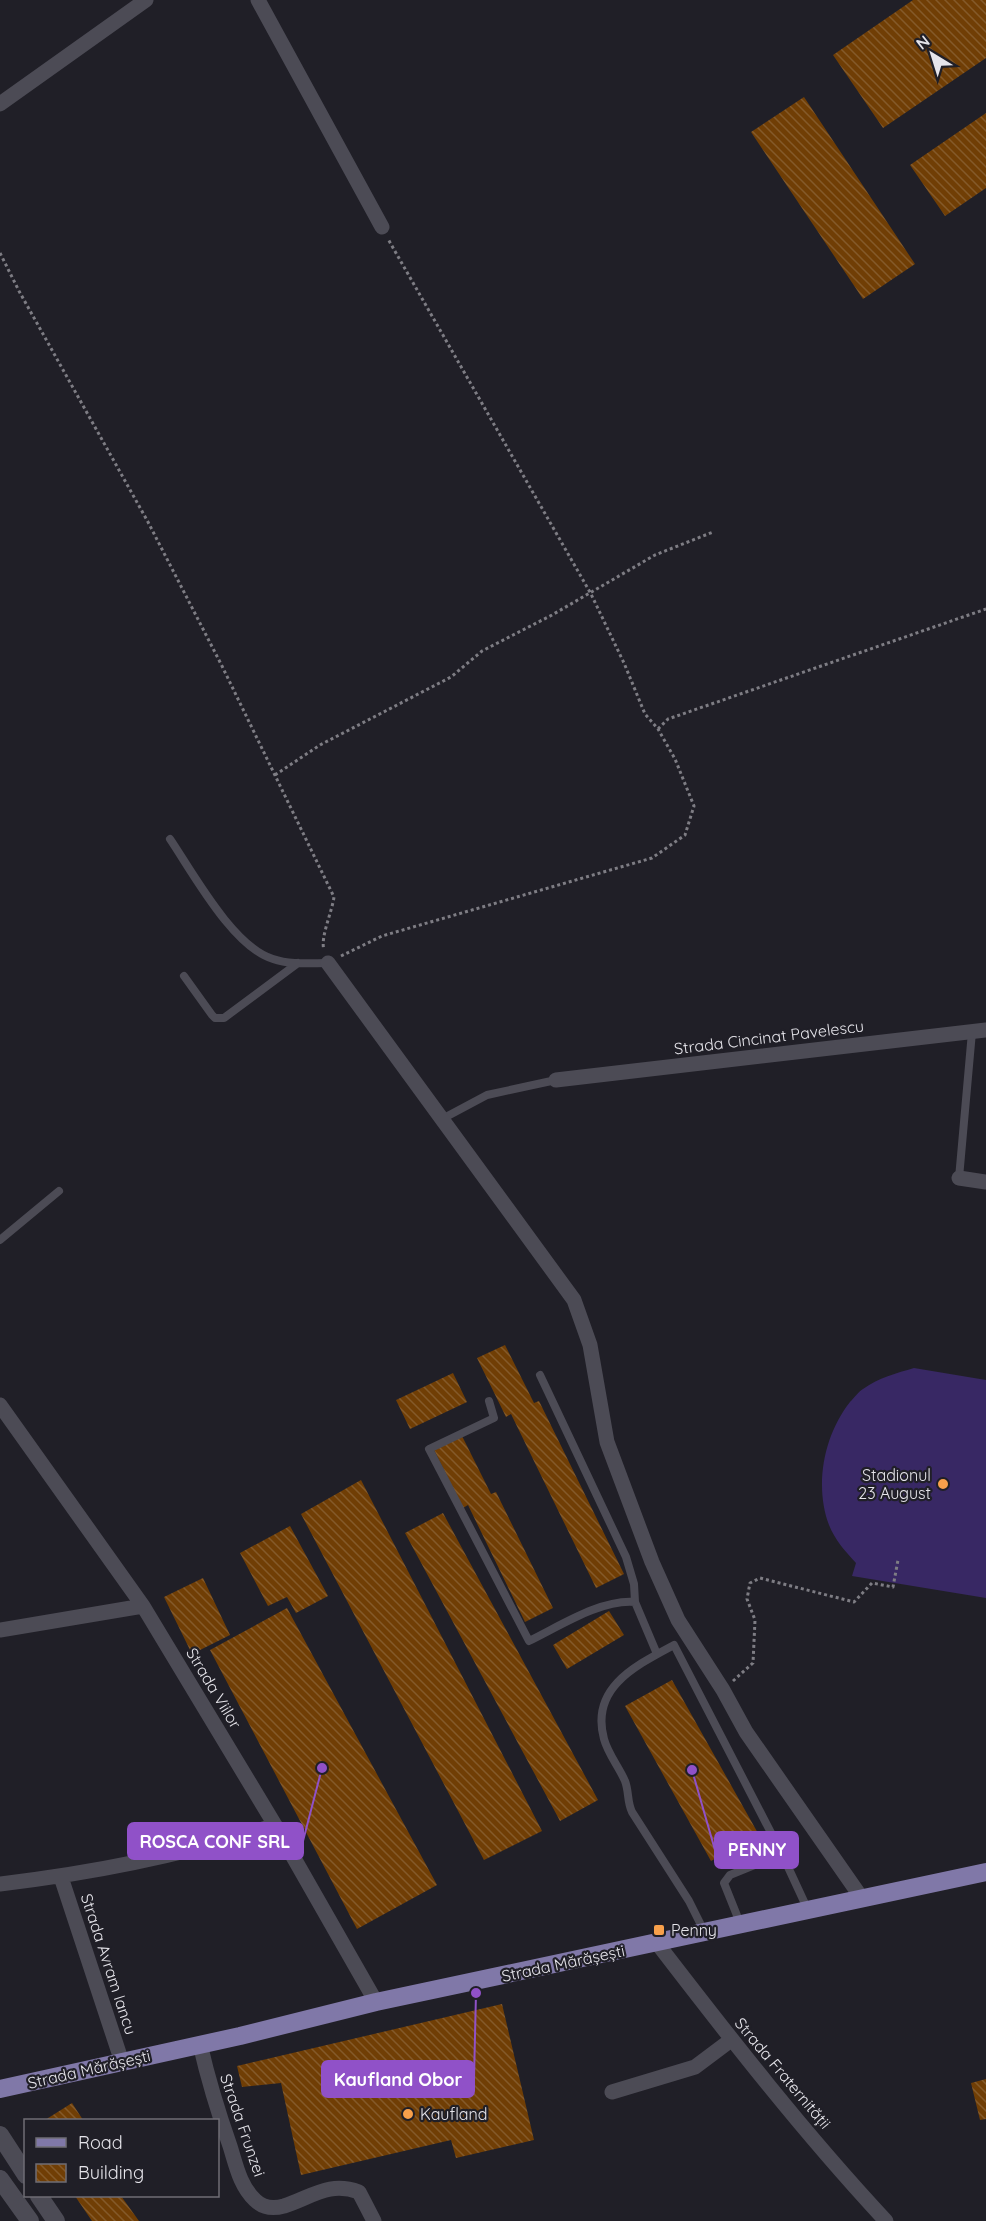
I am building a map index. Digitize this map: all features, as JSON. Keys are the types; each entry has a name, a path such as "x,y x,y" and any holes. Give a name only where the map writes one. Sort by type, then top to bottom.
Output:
{"main road":[{"name":"Strada Mărășești","path":"0,2089 376,2002 986,1872"},
{"path":"0,2135 24,2172"},
{"path":"0,2179 30,2221"},
{"path":"40,2197 56,2221"}],"street":[{"path":"0,104 146,0"},
{"path":"258,0 382,227"},
{"path":"328,963 574,1300 590,1345 607,1442 652,1562 678,1620 723,1690 746,1731 861,1897"},
{"name":"Strada Cincinat Pavelescu","path":"556,1080 979,1031"},
{"path":"959,1178 986,1182"},
{"name":"Strada Viilor","path":"0,1405 143,1606 275,1826 376,2002"},
{"path":"0,1630 143,1606"},
{"path":"0,1884 61,1877 168,1856 275,1826"},
{"name":"Strada Avram Iancu","path":"61,1877 122,2062"},
{"name":"Strada Fraternității","path":"657,1943 731,2040 886,2221"},
{"path":"612,2092 695,2067 731,2040"},
{"name":"Strada Frunzei","path":"200,2044 211,2091 243,2186 255,2201 267,2208 282,2206 330,2188 345,2187 359,2192 374,2221"}],"lane":[{"path":"170,839 232,929 255,950 273,959 298,963 328,963"},
{"path":"184,976 212,1015 215,1018 224,1018 298,963"},
{"path":"959,1178 979,1031"},
{"path":"441,1120 487,1095 556,1080"},
{"path":"0,1240 59,1191"},
{"path":"540,1375 626,1557 634,1584 635,1602 657,1654"},
{"path":"489,1401 494,1418 429,1449 529,1641 605,1606 622,1601 635,1602"},
{"path":"688,1636 617,1681 605,1700 600,1715 604,1741 626,1783 628,1804 689,1901 704,1931"},
{"path":"674,1645 782,1854 807,1909"},
{"path":"740,1923 724,1883 730,1875 782,1854"}],"path":[{"path":"0,253 18,291 148,522 222,666 334,897 322,944 328,963 382,936 652,858 685,835 694,806 675,759 658,729 645,714 591,594 439,331 382,227"},
{"path":"275,775 329,740 451,677 482,651 591,594 655,555 713,532"},
{"path":"658,729 668,719 986,609"},
{"path":"723,1690 753,1663 755,1620 747,1599 750,1583 760,1578 854,1602 872,1583 894,1587 897,1560"}],"shaded area":[{"path":"914,1368 986,1380 986,1598 852,1576 856,1563 844,1550 829,1525 822,1494 822,1477 828,1445 841,1415 861,1390 888,1376"}],"building":[{"path":"913,0 986,0 986,58 883,128 833,55"},
{"path":"804,97 915,264 863,299 751,132"},
{"path":"986,113 986,188 945,216 910,165"},
{"path":"505,1345 534,1403 539,1401 624,1574 596,1588 511,1414 506,1417 477,1358"},
{"path":"453,1373 467,1402 410,1429 396,1400"},
{"path":"462,1436 491,1494 496,1492 553,1608 525,1622 468,1505 463,1508 434,1450"},
{"path":"361,1480 542,1831 484,1860 301,1514"},
{"path":"443,1513 598,1800 560,1821 405,1533"},
{"path":"290,1526 328,1596 296,1613 287,1597 268,1606 240,1553"},
{"path":"203,1578 230,1635 192,1654 164,1597"},
{"path":"287,1608 437,1885 357,1929 210,1650"},
{"path":"609,1611 624,1635 567,1669 553,1645"},
{"path":"672,1680 759,1835 711,1861 625,1706"},
{"name":"Kaufland","path":"502,2004 534,2140 456,2158 451,2140 301,2175 281,2083 242,2087 237,2066"},
{"path":"986,2079 986,2119 980,2120 971,2083"},
{"path":"72,2103 82,2119 47,2119"},
{"path":"76,2197 122,2197 139,2221 92,2221"}],"place":[{"name":"Stadionul 23 August","path":"943,1484"},
{"name":"ROSCA CONF SRL","path":"322,1768"},
{"name":"PENNY","path":"692,1770"},
{"name":"Penny","path":"659,1930"},
{"name":"Kaufland Obor","path":"476,1993"},
{"name":"Kaufland","path":"408,2114"}]}
